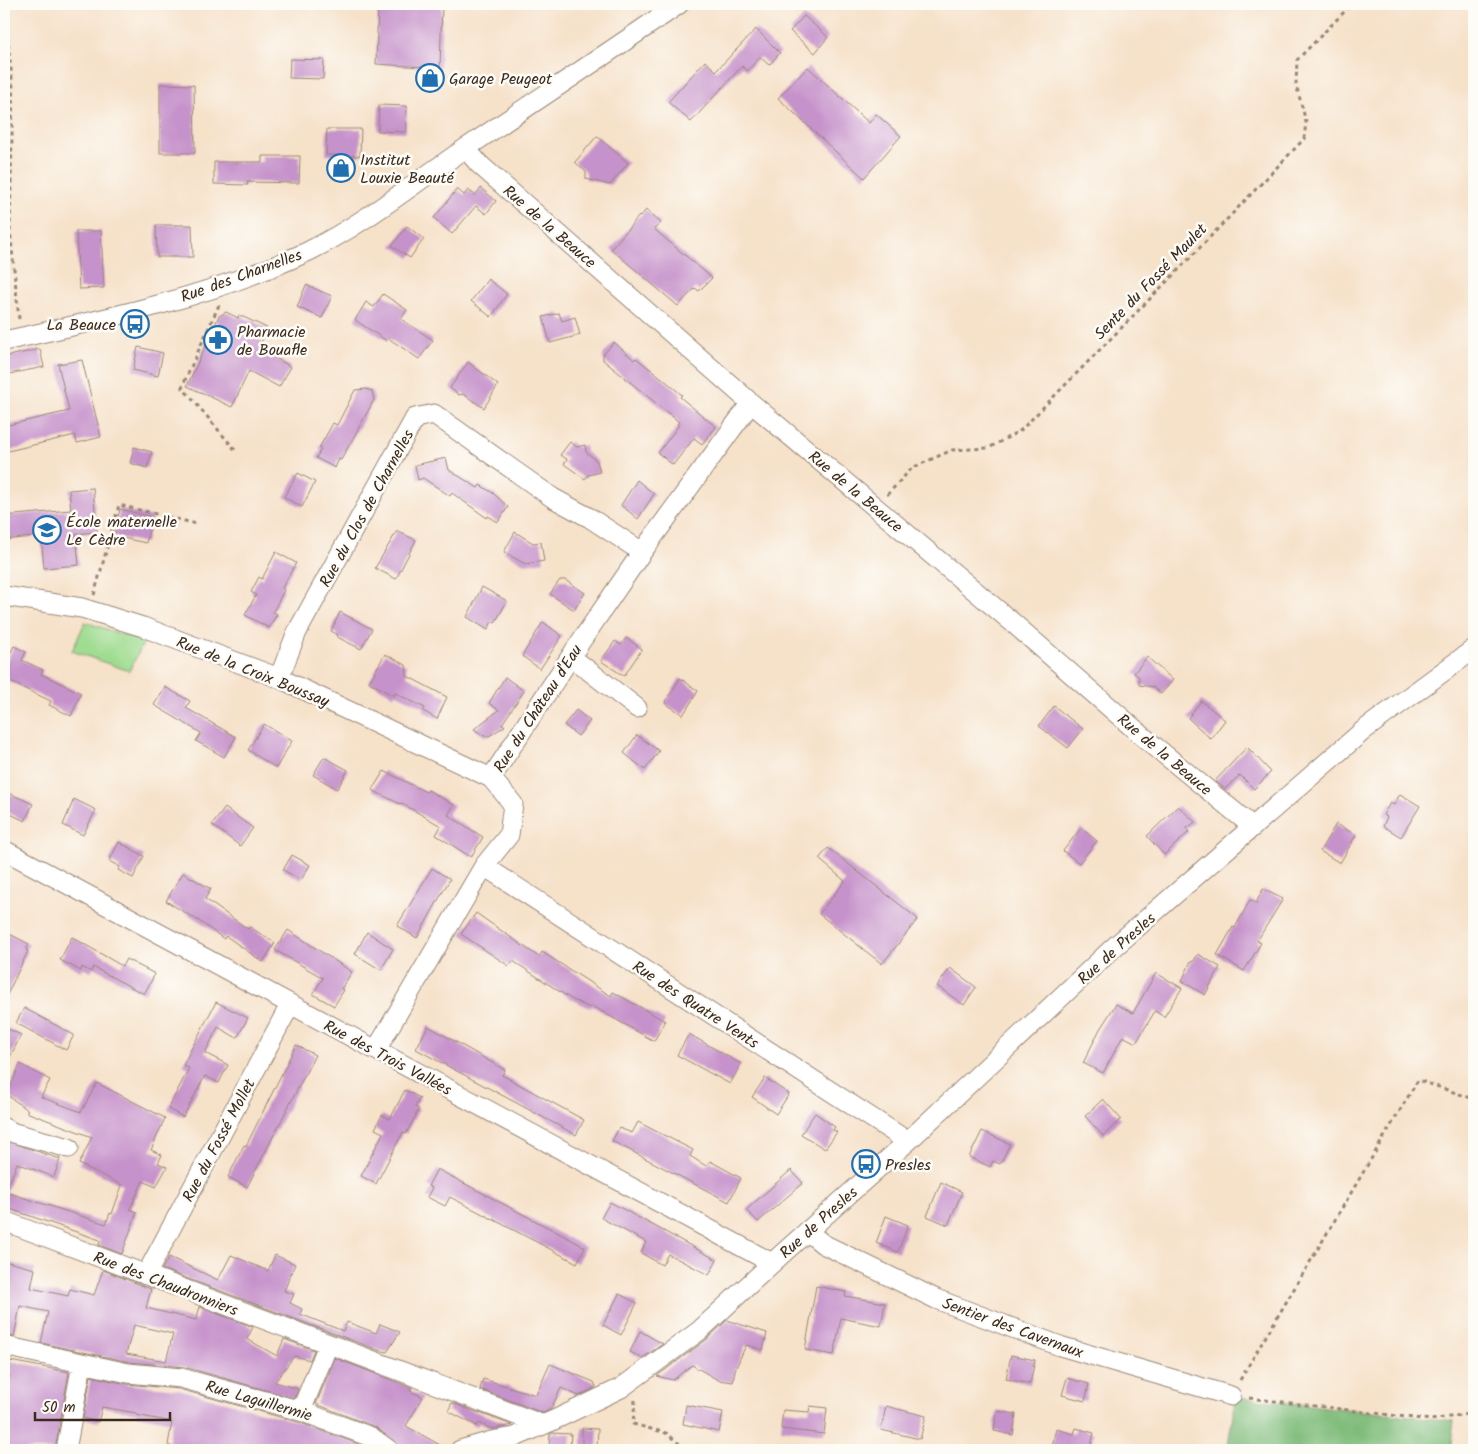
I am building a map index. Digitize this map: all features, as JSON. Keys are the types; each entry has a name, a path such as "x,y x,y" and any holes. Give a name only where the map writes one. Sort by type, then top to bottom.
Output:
{"street":[{"name":"Rue des Charnelles","path":"12,339 129,313 215,287 244,278 317,246 375,212 679,4"},
{"name":"Rue de la Beauce","path":"466,149 479,164 751,403 1253,827"},
{"name":"Rue du Château d'Eau","path":"376,1050 484,866 509,834 513,804 491,778 570,657 642,552 751,403"},
{"name":"Rue du Clos de Charnelles","path":"279,678 297,632 415,418 434,414 554,498 590,518 642,552"},
{"name":"Rue de la Croix Boussay","path":"4,596 82,608 135,624 279,678 491,778"},
{"name":"Rue de Presles","path":"460,1450 491,1441 515,1437 621,1388 699,1332 807,1231 906,1143 1112,949 1364,730 1474,649"},
{"path":"570,657 637,708"},
{"name":"Rue des Trois Vallées","path":"4,850 772,1263"},
{"name":"Rue des Quatre Vents","path":"484,866 898,1135 906,1143"},
{"name":"Rue du Fossé Mollet","path":"146,1275 290,1004"},
{"path":"4,1128 14,1133 69,1148"},
{"name":"Rue des Chaudronniers","path":"4,1221 543,1425"},
{"name":"Sentier des Cavernaux","path":"807,1231 823,1244 936,1299 1060,1346 1231,1396"},
{"path":"301,1411 328,1345"},
{"name":"Rue Laguillermie","path":"4,1346 128,1373 181,1378 301,1411 371,1437 389,1450"},
{"path":"66,1450 82,1364"}],"path":[{"path":"4,4 13,88 10,229 12,339"},
{"name":"Sente du Fossé Maulet","path":"875,507 912,468 952,450 989,448 1021,430 1256,189 1304,138 1306,122 1296,84 1297,60 1352,4"},
{"path":"215,287 220,303 182,388 237,452"},
{"path":"102,614 94,595 119,505 198,524"},
{"path":"1474,1099 1418,1080 1231,1396 1431,1420 1474,1413"},
{"path":"638,1376 632,1424 666,1434 682,1446 723,1450"}],"green space":[{"path":"85,622 144,642 129,671 72,651"},
{"path":"1236,1397 1454,1421 1450,1450 1227,1450"}],"building":[{"path":"378,4 442,4 440,68 376,64"},
{"path":"804,16 828,37 815,53 790,31"},
{"path":"756,29 780,53 769,65 760,57 747,71 742,66 691,122 668,102 705,61 716,71"},
{"path":"290,59 324,60 323,79 289,78"},
{"path":"808,67 869,123 876,114 901,136 864,178 778,98"},
{"path":"160,84 194,85 195,153 160,153"},
{"path":"379,105 407,106 406,132 378,131"},
{"path":"327,129 361,129 360,156 326,155"},
{"path":"597,136 628,163 610,185 586,179 586,172 575,162"},
{"path":"262,156 300,156 299,183 247,182 248,185 214,184 214,162 262,162"},
{"path":"481,188 496,201 486,214 476,206 452,234 434,218 457,189 464,195 468,190 475,195"},
{"path":"646,210 661,223 654,229 712,278 699,291 695,288 678,306 611,249"},
{"path":"156,225 192,225 193,257 157,257"},
{"path":"407,226 424,239 410,258 392,246"},
{"path":"76,231 101,231 104,288 79,289"},
{"path":"488,279 507,294 491,317 471,301"},
{"path":"306,285 332,296 322,318 297,307"},
{"path":"383,294 407,310 401,319 433,340 419,359 388,338 387,341 355,320 366,302 374,307"},
{"path":"226,312 238,318 239,315 267,328 259,348 291,367 279,387 249,371 232,407 187,386 219,316"},
{"path":"559,313 562,321 575,317 580,335 550,343 543,317"},
{"path":"614,342 634,360 636,358 662,378 682,395 680,397 716,427 702,444 694,438 673,465 658,453 679,425 677,424 679,422 603,360 603,355"},
{"path":"138,347 163,353 158,376 133,370"},
{"path":"40,349 44,367 4,375 4,357"},
{"path":"82,360 101,437 77,443 75,435 4,452 4,426 69,411 58,364"},
{"path":"468,362 498,385 484,408 450,388"},
{"path":"366,389 372,391 374,400 341,460 339,459 335,468 316,458 321,449 319,448 333,423 337,425 355,390"},
{"path":"570,442 577,447 585,445 586,452 597,461 600,472 588,475 585,479 564,464 567,459 560,455"},
{"path":"134,447 152,452 147,468 130,463"},
{"path":"446,458 449,470 478,488 480,485 493,493 508,507 498,522 488,516 487,518 452,493 450,496 423,478 418,480 415,465"},
{"path":"298,473 315,482 302,507 284,497"},
{"path":"637,480 654,494 638,519 621,505"},
{"path":"93,488 97,532 76,534 79,565 44,568 41,536 4,540 4,516 71,510 69,490"},
{"path":"120,509 152,517 146,543 114,536"},
{"path":"397,531 416,540 396,579 375,568"},
{"path":"515,532 533,543 541,542 544,561 525,564 504,552"},
{"path":"276,552 296,563 282,588 284,590 273,612 277,614 269,628 245,615 256,595 251,592 259,577 262,579"},
{"path":"560,580 565,580 585,593 574,610 550,594"},
{"path":"482,587 507,601 495,623 492,621 488,630 467,617"},
{"path":"340,612 372,629 361,649 337,637 338,635 331,631"},
{"path":"543,622 562,636 540,669 522,656"},
{"path":"626,638 642,649 624,676 601,661 615,641 621,645"},
{"path":"14,646 26,652 22,660 43,670 41,674 81,693 71,716 49,705 51,701 4,679 4,666"},
{"path":"385,654 406,665 407,676 447,697 437,719 423,711 425,708 395,693 394,696 369,682"},
{"path":"1147,657 1173,680 1161,694 1153,687 1139,685 1139,677 1134,673"},
{"path":"505,677 524,691 502,724 505,726 489,736 484,736 474,729 499,710 489,703"},
{"path":"680,678 698,691 683,715 665,703"},
{"path":"165,687 190,701 186,708 236,737 224,757 196,741 201,733 154,705"},
{"path":"1201,701 1225,720 1211,739 1188,718"},
{"path":"1054,706 1083,729 1068,748 1039,726"},
{"path":"576,710 590,721 578,736 564,725"},
{"path":"264,724 292,741 276,768 248,750"},
{"path":"637,735 659,751 645,770 624,753"},
{"path":"1247,747 1271,772 1254,789 1240,775 1225,789 1215,781"},
{"path":"324,757 348,770 337,789 313,775"},
{"path":"384,771 426,792 428,790 454,805 448,815 483,837 471,857 436,835 441,826 401,803 372,790"},
{"path":"11,794 33,804 25,821 4,811"},
{"path":"1400,794 1420,806 1401,837 1383,826 1387,817 1383,815 1390,803 1394,805"},
{"path":"74,799 96,810 83,835 63,825"},
{"path":"1178,806 1195,822 1186,829 1189,832 1164,855 1147,836"},
{"path":"225,808 253,828 240,846 212,825"},
{"path":"1336,824 1356,835 1340,863 1320,851"},
{"path":"1081,828 1097,841 1079,863 1063,851"},
{"path":"119,842 144,856 133,878 118,870 120,867 109,861"},
{"path":"828,848 918,919 882,964 819,914 845,881 819,859"},
{"path":"292,855 310,865 301,880 283,870"},
{"path":"432,868 450,879 417,938 397,926"},
{"path":"183,873 211,889 205,899 248,929 250,927 275,943 263,962 226,936 224,939 166,901"},
{"path":"1263,889 1283,899 1257,941 1261,943 1244,971 1217,955 1233,927 1235,928 1250,900 1256,903"},
{"path":"476,913 539,957 542,952 611,996 613,992 665,1021 654,1041 592,1006 590,1008 571,999 513,961 509,966 461,934"},
{"path":"288,930 352,972 341,989 344,990 334,1006 313,994 323,978 275,950"},
{"path":"4,931 29,944 26,950 28,951 4,1001"},
{"path":"367,932 393,949 381,970 355,954"},
{"path":"72,937 122,966 126,959 155,974 144,994 93,967 91,972 82,967 81,971 60,960"},
{"path":"1198,954 1220,967 1205,995 1182,981 1191,961 1193,962"},
{"path":"950,968 976,987 964,1005 937,986"},
{"path":"1156,973 1182,988 1164,1017 1155,1011 1136,1043 1123,1036 1103,1073 1083,1063 1100,1029 1116,1004 1133,1013"},
{"path":"216,1002 248,1018 237,1038 218,1027 205,1053 228,1065 219,1083 205,1076 183,1117 168,1109 189,1068 183,1065"},
{"path":"24,1008 74,1035 66,1050 16,1023"},
{"path":"428,1026 505,1070 502,1075 584,1120 576,1135 416,1049"},
{"path":"4,1027 21,1035 4,1069"},
{"path":"689,1034 741,1064 730,1084 677,1055"},
{"path":"296,1045 315,1055 247,1187 228,1177 244,1145 246,1146"},
{"path":"20,1064 50,1080 41,1097 81,1112 97,1083 165,1118 151,1150 162,1155 158,1163 167,1167 156,1187 143,1181 130,1209 137,1212 122,1254 99,1245 100,1240 4,1207 4,1140 60,1159 54,1177 17,1163 6,1192 106,1224 110,1213 112,1214 122,1185 79,1164 92,1137 26,1112 28,1110 7,1095"},
{"path":"765,1078 789,1094 776,1114 752,1097"},
{"path":"405,1090 420,1098 415,1107 419,1109 406,1134 403,1132 376,1184 361,1176 383,1133 375,1129 382,1115 390,1119"},
{"path":"1103,1099 1121,1119 1103,1136 1085,1116"},
{"path":"815,1113 835,1127 833,1130 837,1132 825,1149 801,1134"},
{"path":"638,1122 693,1150 690,1156 706,1166 710,1161 741,1178 729,1202 612,1141 619,1128 632,1133"},
{"path":"982,1131 1010,1144 1000,1164 993,1161 990,1167 969,1157"},
{"path":"437,1169 585,1247 577,1263 450,1197 445,1206 427,1197 432,1188 428,1186"},
{"path":"791,1170 803,1183 758,1222 746,1210"},
{"path":"941,1182 962,1192 948,1225 927,1216"},
{"path":"610,1202 717,1260 709,1275 668,1254 662,1265 641,1253 646,1242 601,1218"},
{"path":"886,1216 908,1225 898,1252 876,1243"},
{"path":"231,1255 268,1271 275,1255 295,1264 284,1291 294,1294 290,1303 302,1309 300,1314 343,1331 347,1322 376,1333 380,1324 400,1332 387,1352 378,1350 162,1269 169,1257 218,1280"},
{"path":"4,1261 35,1269 31,1288 68,1296 70,1289 94,1295 103,1270 151,1289 146,1308 196,1320 200,1307 253,1327 247,1339 277,1356 284,1339 314,1350 310,1360 294,1356 275,1382 298,1389 294,1398 184,1367 130,1362 41,1343 48,1312 20,1306 14,1337 4,1335","holes":["134,1325 173,1334 166,1361 126,1354"]},
{"path":"816,1286 846,1292 845,1296 885,1303 881,1326 841,1318 834,1355 805,1350"},
{"path":"619,1294 637,1303 621,1335 603,1325"},
{"path":"727,1320 767,1333 763,1350 746,1345 735,1370 733,1382 718,1380 692,1365 673,1380 657,1376 706,1340"},
{"path":"640,1331 663,1344 642,1358 630,1352"},
{"path":"1011,1355 1035,1360 1030,1384 1006,1379"},
{"path":"335,1358 412,1388 410,1391 423,1397 406,1426 449,1450 410,1450 399,1445 375,1427 316,1404"},
{"path":"4,1360 69,1372 55,1450 4,1450 4,1438 10,1415 4,1413 4,1399 10,1375 4,1373"},
{"path":"550,1364 594,1382 596,1387 579,1396 561,1388 551,1409 543,1413 480,1389 483,1379 536,1395"},
{"path":"91,1376 127,1384 179,1389 298,1422 364,1446 362,1450 177,1449 168,1445 172,1422 102,1407 98,1422 83,1418"},
{"path":"1067,1378 1089,1384 1085,1401 1062,1395"},
{"path":"452,1403 512,1425 492,1429 479,1423 477,1426 448,1411"},
{"path":"686,1405 723,1412 719,1432 683,1424"},
{"path":"810,1406 827,1408 824,1434 781,1429 783,1410 809,1412"},
{"path":"886,1406 926,1416 920,1439 881,1430"},
{"path":"997,1411 1016,1414 1013,1435 994,1431"},
{"path":"582,1428 598,1429 597,1447 582,1446"},
{"path":"1076,1428 1094,1433 1090,1450 1051,1450 1056,1429 1074,1434"},
{"path":"550,1434 571,1434 570,1448 549,1447"}],"place":[{"name":"Garage Peugeot","path":"430,78"},
{"name":"Institut Louxie Beauté","path":"341,168"},
{"name":"La Beauce","path":"135,324"},
{"name":"Pharmacie de Bouafle","path":"218,340"},
{"name":"École maternelle Le Cèdre","path":"47,530"},
{"name":"Presles","path":"866,1164"}]}
